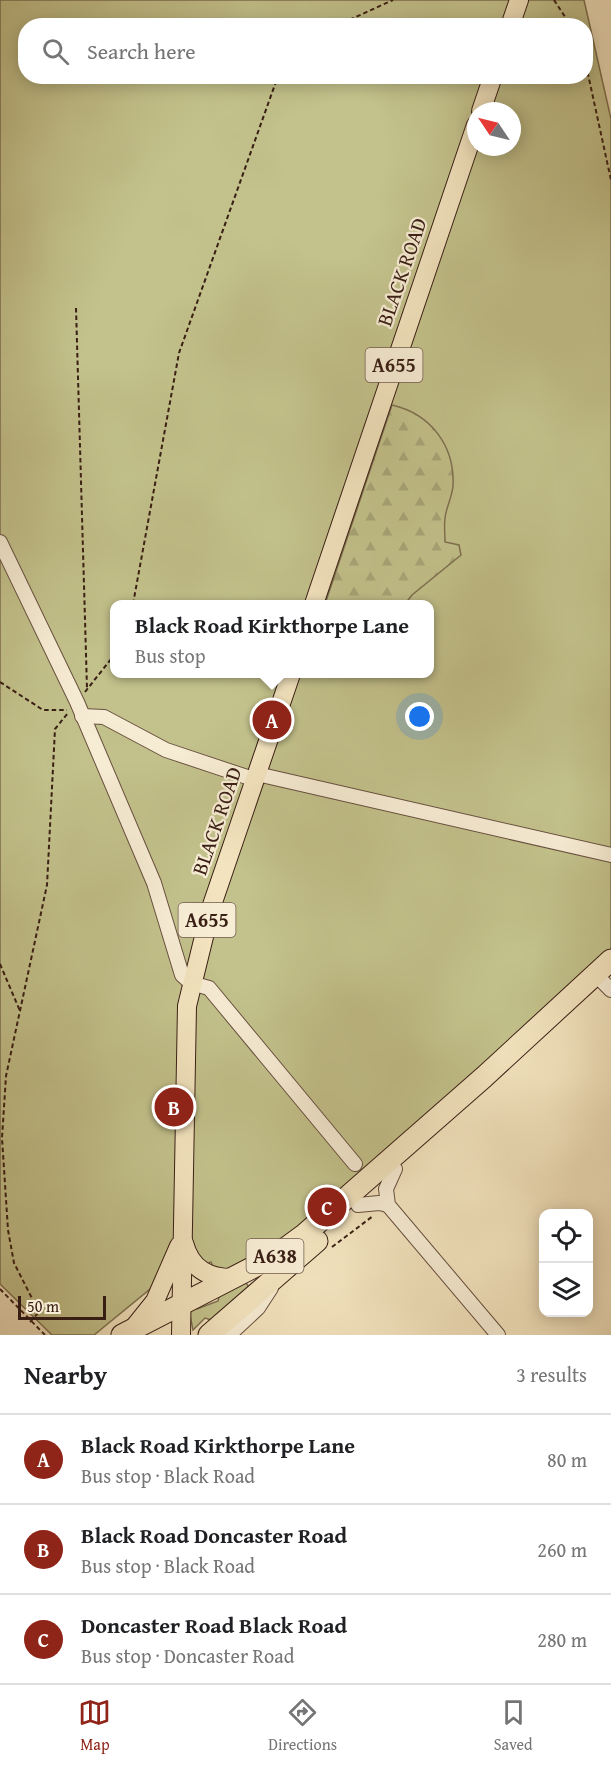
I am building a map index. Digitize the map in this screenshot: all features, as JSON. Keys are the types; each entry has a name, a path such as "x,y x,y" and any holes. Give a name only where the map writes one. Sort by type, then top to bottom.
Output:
{"highway":[{"name":"A638","path":"127,1332 236,1278 372,1197 395,1169 484,1077 611,960"},
{"name":"A638","path":"209,1335 284,1269 372,1197 484,1077"}],"main road":[{"path":"513,18 519,0"},
{"path":"484,102 490,84"},
{"name":"BLACK ROAD","path":"315,600 467,152"},
{"name":"BLACK ROAD","path":"181,1335 182,1235 186,1158 184,1032 191,983 211,908 290,678"},
{"name":"BLACK ROAD","path":"182,1235 186,1253 196,1266 210,1276 236,1278"},
{"name":"BLACK ROAD","path":"127,1332 155,1301 182,1235"}],"street":[{"path":"0,542 76,702 154,883 182,975 191,983 209,988 355,1164"},
{"path":"82,716 104,717 166,750 256,777 611,855"},
{"path":"595,974 611,990"},
{"path":"372,1197 498,1335"},
{"path":"229,1335 258,1308 284,1269"}],"path":[{"path":"354,18 393,0"},
{"path":"554,0 566,18"},
{"path":"134,600 179,353 275,84"},
{"path":"589,84 611,180"},
{"path":"76,308 87,689"},
{"path":"76,702 110,659"},
{"path":"0,682 43,710 70,710 55,729 47,885 6,1076 2,1138 8,1230 14,1263 39,1312 30,1322"},
{"path":"0,964 20,1011"},
{"path":"0,1289 45,1335"}],"green space":[{"path":"0,0 584,0 588,18 18,18 18,84 593,84 593,40 611,119 611,960 484,1077 235,1278 214,1269 211,1262 154,1286 94,1335 52,1335 0,1284"},
{"path":"392,405 406,409 429,424 438,434 450,458 453,486 445,518 445,542 459,545 461,555 408,600 326,600"},
{"path":"246,1283 249,1287 211,1320 205,1318 193,1330 188,1305 196,1303 197,1309 218,1301 220,1293"}],"place":[{"name":"Black Road Kirkthorpe Lane","path":"272,720"},
{"name":"Black Road Doncaster Road","path":"174,1107"},
{"name":"Doncaster Road Black Road","path":"327,1207"}]}
